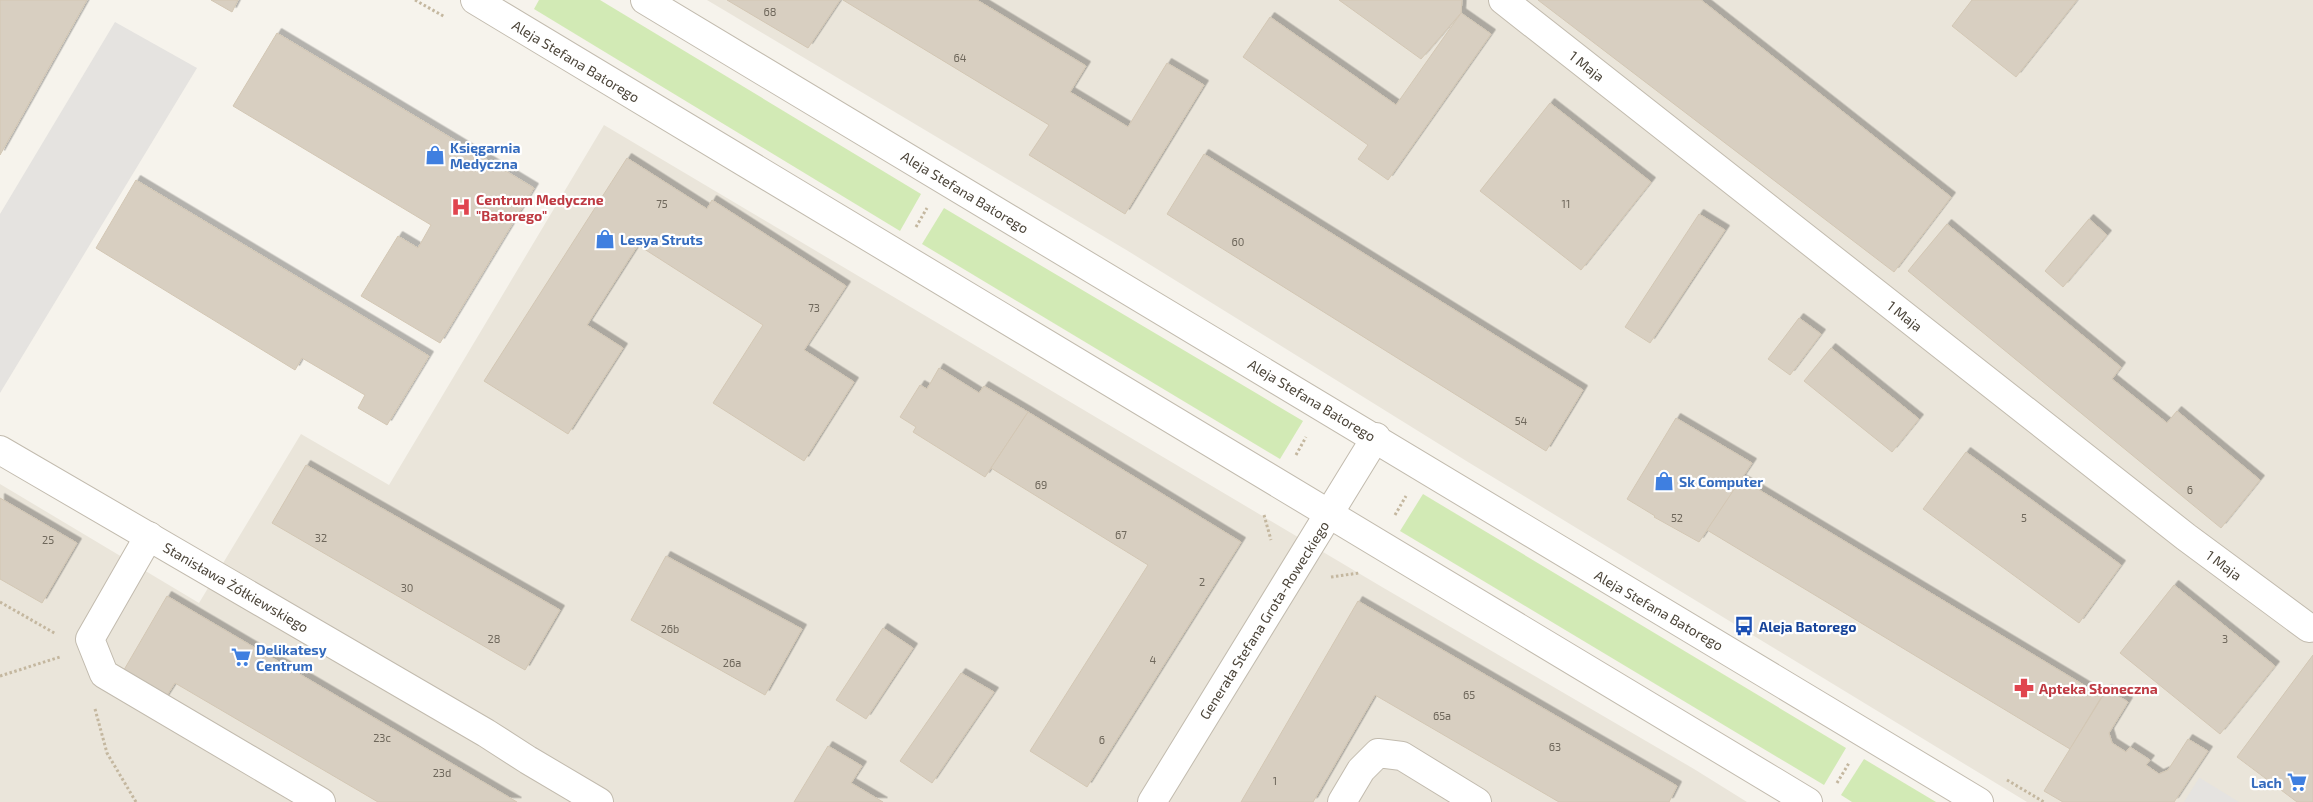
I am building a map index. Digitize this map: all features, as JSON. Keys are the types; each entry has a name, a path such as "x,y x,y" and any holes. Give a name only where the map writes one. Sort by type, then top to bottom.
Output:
{"street":[{"name":"Aleja Stefana Batorego","path":"475,0 1808,802"},
{"name":"Aleja Stefana Batorego","path":"645,0 1979,802"},
{"name":"1 Maja","path":"1504,0 2178,531 2309,628"},
{"name":"Generała Stefana Grota-Roweckiego","path":"1152,802 1376,438"},
{"name":"Stanisława Żółkiewskiego","path":"0,450 486,732 588,799"},
{"path":"149,536 90,639 104,674 321,802"},
{"path":"1342,802 1362,770 1378,753 1402,756 1477,802"}],"path":[{"path":"914,230 928,206"},
{"path":"1291,463 1310,430"},
{"path":"1393,518 1408,493"},
{"path":"1263,510 1272,543"},
{"path":"1332,578 1360,572"},
{"path":"0,602 58,635"},
{"path":"0,676 65,655"},
{"path":"93,700 107,753 133,801"},
{"path":"1832,790 1850,761"}],"shaded area":[{"path":"707,0 2313,0 2313,802 2027,802 1468,462 1128,251"},
{"path":"115,22 197,68 0,393 0,214"},
{"path":"604,125 1747,802 0,802 0,484 199,603 301,434 389,485"},
{"path":"2200,778 2239,802 2184,802"}],"green space":[{"path":"539,0 600,0 921,194 900,231 534,9"},
{"path":"944,208 1303,421 1280,459 922,244"},
{"path":"1423,494 1846,748 1824,785 1400,531"},
{"path":"1864,759 1936,802 1852,802 1841,795"}],"building":[{"path":"0,0 87,0 0,155"},
{"path":"211,0 238,0 232,12"},
{"path":"727,0 840,0 808,48"},
{"path":"843,0 977,0 1086,66 1070,92 1128,127 1167,63 1204,85 1125,214 1029,155 1049,125"},
{"path":"1339,0 1462,0 1461,13 1421,59"},
{"path":"1538,0 1701,0 1951,197 1894,272"},
{"path":"1972,0 2077,0 2016,77 1952,26"},
{"path":"1461,13 1491,34 1388,180 1358,159 1368,145 1243,57 1270,17 1396,105"},
{"name":"Centrum Medyczne \"Batorego\"","path":"277,33 534,188 440,343 361,296 398,236 418,248 431,225 233,106"},
{"path":"1550,103 1651,182 1581,270 1480,191"},
{"path":"1204,154 1583,390 1546,451 1167,214"},
{"path":"627,158 707,209 712,200 846,286 804,350 854,382 804,461 713,403 763,325 638,245 587,325 623,348 568,434 484,381"},
{"path":"136,180 429,356 387,425 358,408 365,395 302,358 295,370 96,248"},
{"path":"1699,214 1725,230 1650,343 1625,327"},
{"path":"2089,219 2107,235 2063,287 2045,271"},
{"path":"1947,224 2121,367 2112,379 2167,423 2177,411 2260,480 2221,528 1908,271"},
{"path":"1799,318 1821,334 1790,375 1768,359"},
{"path":"1831,348 1919,419 1892,452 1804,381"},
{"path":"939,368 979,393 984,386 1028,412 985,477 913,432 916,427 900,417 920,385 927,389"},
{"path":"1028,412 1241,542 1087,787 1030,751 1148,565 991,468"},
{"path":"1676,418 1752,463 1699,542 1654,517 1627,499"},
{"path":"1966,452 2121,565 2079,623 1923,509"},
{"path":"306,465 560,610 525,670 272,523"},
{"path":"1741,479 2102,696 2070,749 1707,530"},
{"path":"0,498 77,543 42,603 0,579"},
{"path":"666,556 802,629 765,695 631,620"},
{"path":"2174,585 2275,666 2220,734 2120,653"},
{"path":"167,596 517,802 378,802 175,683 164,700 121,675"},
{"path":"1358,601 1677,786 1669,802 1559,802 1375,695 1313,802 1241,802"},
{"path":"883,628 913,648 866,719 836,700"},
{"path":"2313,655 2313,802 2297,802 2237,757"},
{"path":"961,673 994,692 932,783 900,761"},
{"path":"2107,689 2128,702 2109,733 2112,743 2126,752 2130,747 2150,760 2146,765 2159,774 2168,770 2188,739 2208,751 2174,802 2063,802 2044,791"},
{"path":"828,746 862,766 851,783 883,802 794,802"}],"place":[{"name":"Księgarnia Medyczna","path":"435,155"},
{"name":"Centrum Medyczne \"Batorego\"","path":"461,207"},
{"name":"Lesya Struts","path":"605,239"},
{"name":"Sk Computer","path":"1664,481"},
{"name":"Aleja Batorego","path":"1744,626"},
{"name":"Delikatesy Centrum","path":"241,657"},
{"name":"Apteka Słoneczna","path":"2024,688"},
{"name":"Lach","path":"2297,782"}]}
